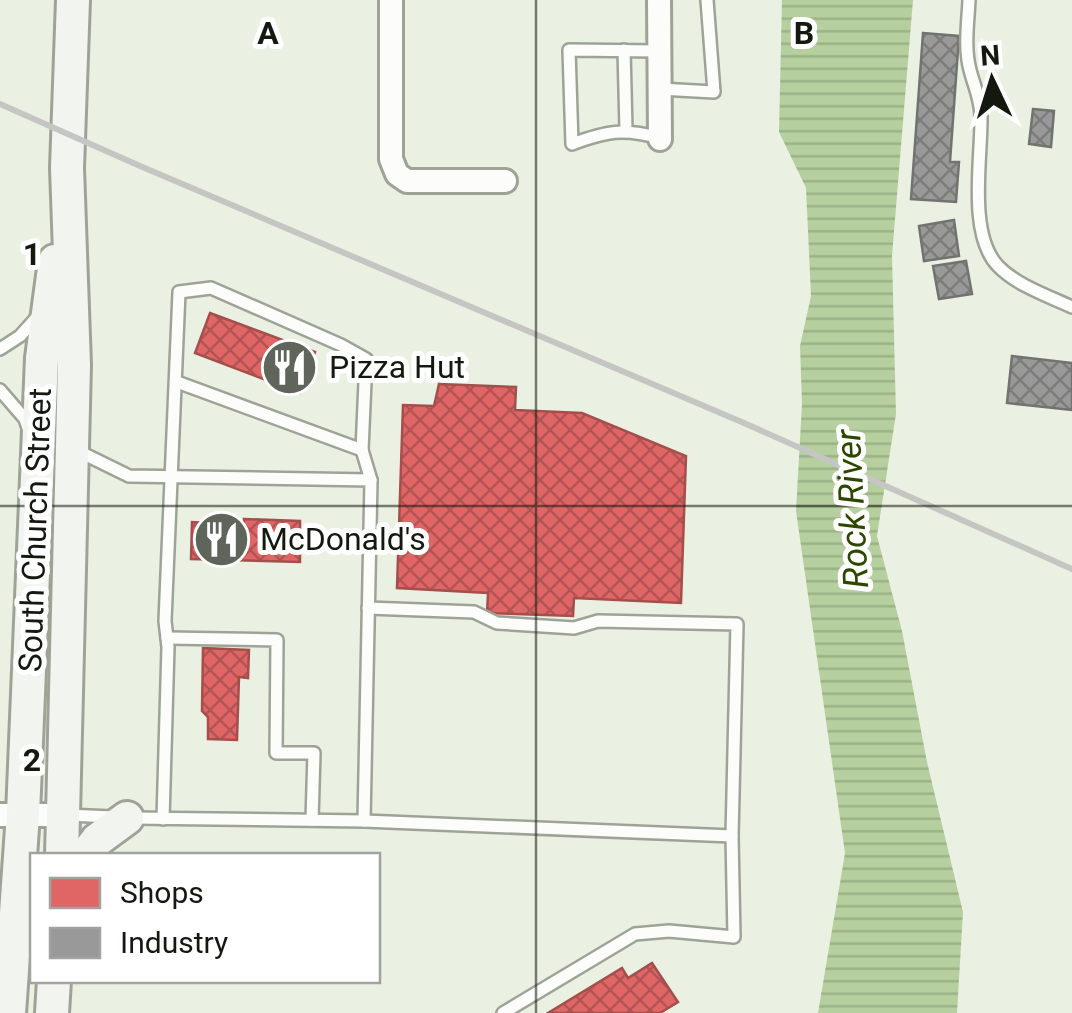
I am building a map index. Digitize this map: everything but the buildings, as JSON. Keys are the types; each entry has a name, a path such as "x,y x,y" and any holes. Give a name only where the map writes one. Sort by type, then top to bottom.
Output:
{"main road":[{"name":"South Church Street","path":"62,853 74,365 67,168 73,0"},
{"name":"South Church Street","path":"9,1013 11,814 42,358 67,168"},
{"path":"87,853 97,840 127,818"},
{"path":"52,1013 54,983"}],"street":[{"path":"391,0 391,159 398,174 407,181 505,181"},
{"path":"658,0 660,139"},
{"path":"11,814 64,815"}],"lane":[{"path":"660,89 714,92 707,0"},
{"path":"969,0 970,69 981,116 979,196 983,241 997,265 1030,288 1072,307"},
{"path":"659,51 570,50 572,144 626,130 660,139"},
{"path":"624,50 626,130"},
{"path":"163,819 165,621 178,292 211,288 342,344 366,359 362,450 371,480 364,820"},
{"path":"0,349 34,323 49,301"},
{"path":"177,382 362,450"},
{"path":"0,390 25,419 38,455"},
{"path":"72,448 129,476 371,480"},
{"path":"368,608 474,612 496,623 574,628 598,621 737,624 734,937 669,931 635,934 503,1013"},
{"path":"167,638 277,640 276,754 314,753 312,820"},
{"path":"64,815 364,820 732,836"}],"water":[{"name":"Rock River","path":"782,0 913,0 892,256 896,414 877,536 902,631 927,762 963,912 957,1013 818,1013 845,853 796,511 802,404 800,346 811,296 806,188 779,132"}],"railway":[{"path":"0,104 744,423 1072,569"}],"place":[{"name":"Pizza Hut","path":"290,367"},
{"name":"McDonald's","path":"221,539"}]}
